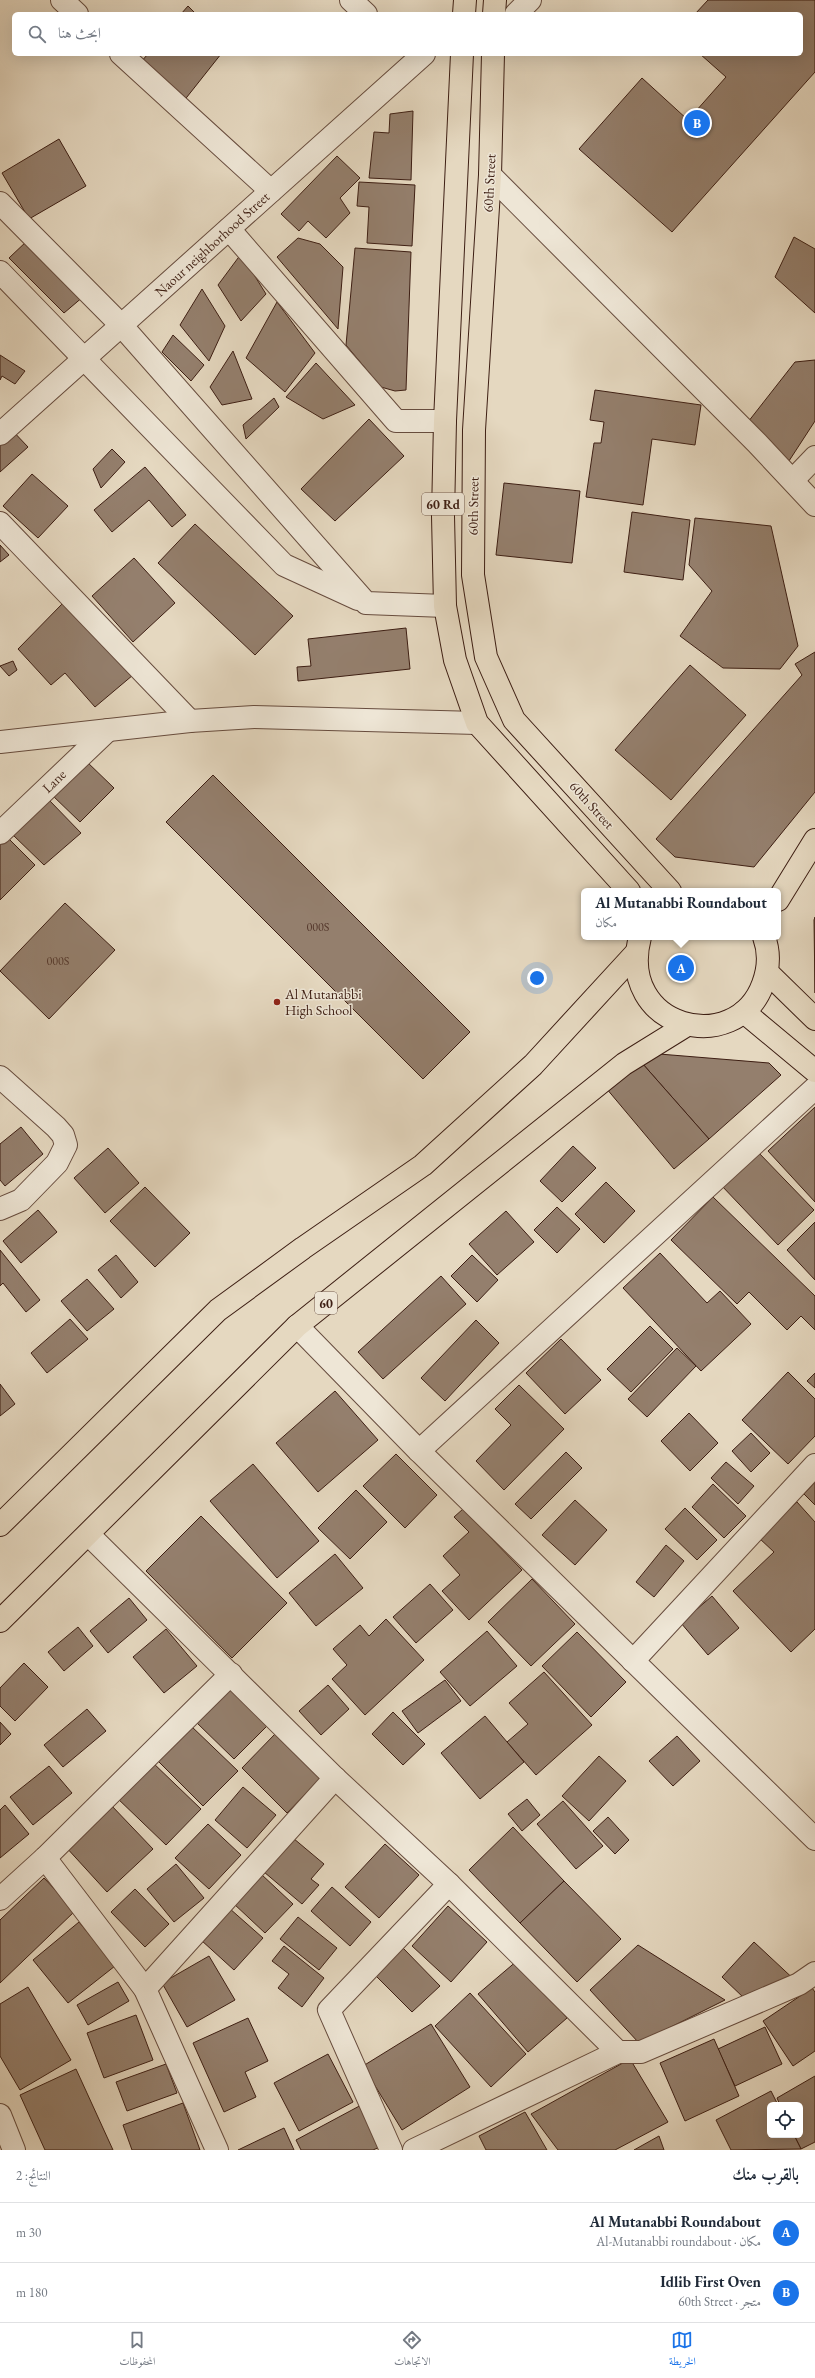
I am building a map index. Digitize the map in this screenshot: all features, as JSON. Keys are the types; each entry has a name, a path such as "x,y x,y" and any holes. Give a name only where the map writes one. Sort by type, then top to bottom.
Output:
{"main road":[{"path":"464,12 465,0"},
{"path":"494,12 495,0"},
{"name":"60 Rd","path":"462,56 442,516 445,606 454,660 477,723 626,888"},
{"name":"60th Street","path":"493,56 490,175 474,430 473,575 486,657 514,720 667,888"},
{"path":"781,895 815,840"},
{"path":"638,946 637,978 648,999 664,1015 686,1025 710,1026 732,1019 744,1012 760,994 768,972 768,949 765,940"},
{"path":"0,1525 218,1310 303,1248 423,1165 533,1065 638,946"},
{"path":"768,972 815,1019"},
{"path":"744,1012 815,1071"},
{"name":"60","path":"0,1621 89,1535 297,1326 624,1064 686,1025"}],"street":[{"path":"62,0 75,12"},
{"path":"351,0 364,12"},
{"path":"518,12 530,0"},
{"path":"123,56 271,191"},
{"name":"Naour neighborhood Street","path":"0,434 230,229 416,57"},
{"path":"490,175 793,480 815,505"},
{"path":"0,203 121,325 366,603"},
{"path":"230,229 396,421 445,421"},
{"path":"0,272 284,565 366,603 445,606"},
{"path":"793,480 815,457"},
{"path":"0,523 190,721"},
{"path":"0,742 190,721 254,717 477,723"},
{"name":"Lane","path":"0,833 108,730"},
{"path":"0,1077 56,1127 63,1135 66,1145 57,1163 21,1200 0,1209"},
{"path":"419,1451 815,1088"},
{"path":"297,1326 419,1451 815,1839"},
{"path":"633,1662 815,1465"},
{"path":"89,1535 335,1778 449,1884 618,2052"},
{"path":"0,1899 45,1858 231,1674"},
{"path":"144,1989 335,1778"},
{"path":"45,1858 144,1989 217,2150"},
{"path":"391,2150 329,2010 449,1884"},
{"path":"414,2150 618,2052 641,2052 799,1984 815,1972"},
{"path":"2,2121 14,2150"}],"building":[{"path":"708,0 815,0 815,72 672,232 579,149 642,78 688,120 726,77 702,56 803,56 803,12 697,12"},
{"path":"188,6 194,12 183,12"},
{"path":"146,56 219,56 183,102 139,64"},
{"path":"413,111 411,180 369,178 374,132 389,133 390,114"},
{"path":"59,139 86,186 29,219 2,173"},
{"path":"337,156 360,178 340,198 350,213 326,238 308,221 299,231 281,214"},
{"path":"359,182 415,185 412,246 367,243 369,207 357,206"},
{"path":"794,237 815,249 815,313 775,277"},
{"path":"298,238 320,244 343,267 338,329 277,257"},
{"path":"28,240 84,296 64,313 9,258"},
{"path":"355,248 411,252 406,390 395,391 381,387 346,345"},
{"path":"241,254 266,294 241,321 218,285"},
{"path":"202,289 225,326 209,361 180,325"},
{"path":"277,302 315,353 285,392 246,358"},
{"path":"173,335 204,365 191,381 162,352"},
{"path":"233,351 252,399 222,405 210,387"},
{"path":"0,355 25,371 15,384 2,376 0,380"},
{"path":"815,360 815,421 787,464 748,422 795,362"},
{"path":"316,363 355,405 323,419 286,397"},
{"path":"595,390 701,405 695,445 652,439 643,505 586,497 594,443 601,443 604,422 590,420"},
{"path":"274,398 279,407 246,439 243,425"},
{"path":"369,419 404,456 335,521 301,489"},
{"path":"9,427 28,447 0,472 0,435"},
{"path":"112,449 125,462 101,488 93,469"},
{"path":"145,467 186,515 172,527 149,500 112,532 94,510"},
{"path":"32,474 68,506 38,538 3,506"},
{"path":"504,483 580,491 572,563 496,555"},
{"path":"632,512 690,520 683,580 624,572"},
{"path":"695,518 771,526 798,646 780,669 723,668 680,636 712,591 689,565"},
{"path":"195,524 293,616 255,655 158,563"},
{"path":"0,545 9,555 0,562"},
{"path":"134,558 175,603 133,642 92,596"},
{"path":"63,603 133,675 95,707 65,673 51,685 18,649"},
{"path":"406,628 410,669 298,681 297,667 311,666 308,639"},
{"path":"815,652 815,792 754,867 675,857 656,839 802,675 795,664"},
{"path":"13,661 17,670 9,676 0,666"},
{"path":"690,665 746,715 671,800 615,750"},
{"path":"85,760 114,788 80,822 51,794"},
{"path":"213,775 470,1032 423,1079 166,822"},
{"path":"49,800 81,833 44,865 12,834"},
{"path":"5,835 35,865 0,900 0,840"},
{"path":"65,903 115,950 49,1019 0,971"},
{"path":"815,917 815,993 814,920"},
{"path":"647,1053 769,1063 781,1075 709,1139 642,1063"},
{"path":"642,1063 709,1139 674,1169 606,1088"},
{"path":"815,1107 815,1202 768,1151"},
{"path":"21,1127 43,1154 5,1186 0,1180 0,1144"},
{"path":"573,1146 596,1168 562,1202 540,1181"},
{"path":"108,1148 139,1183 105,1213 74,1178"},
{"path":"757,1151 814,1210 778,1245 721,1185"},
{"path":"606,1182 635,1211 604,1243 575,1214"},
{"path":"145,1187 190,1233 155,1267 110,1221"},
{"path":"713,1197 815,1296 815,1330 801,1316 787,1330 749,1292 737,1304 671,1240"},
{"path":"557,1207 580,1229 557,1253 534,1230"},
{"path":"38,1210 57,1232 21,1263 3,1241"},
{"path":"506,1211 534,1242 497,1275 469,1244"},
{"path":"815,1222 815,1280 787,1250"},
{"path":"0,1250 40,1300 26,1312 3,1283 0,1286"},
{"path":"660,1253 707,1303 720,1291 751,1324 701,1371 623,1288"},
{"path":"116,1255 138,1282 121,1298 98,1270"},
{"path":"472,1255 498,1280 477,1302 451,1276"},
{"path":"441,1276 466,1304 383,1379 358,1352"},
{"path":"87,1279 114,1309 87,1331 61,1301"},
{"path":"70,1319 88,1339 47,1373 31,1353"},
{"path":"476,1320 499,1343 445,1401 421,1378"},
{"path":"650,1326 673,1349 631,1392 607,1369"},
{"path":"561,1339 601,1380 565,1414 526,1373"},
{"path":"677,1348 696,1366 647,1417 628,1399"},
{"path":"788,1372 815,1399 815,1436 788,1464 742,1420"},
{"path":"815,1373 815,1388 807,1381"},
{"path":"0,1384 15,1404 0,1416"},
{"path":"519,1385 564,1429 504,1490 476,1461 511,1425 495,1409"},
{"path":"335,1391 378,1440 318,1492 276,1443"},
{"path":"689,1413 718,1443 690,1471 661,1441"},
{"path":"751,1433 770,1453 751,1472 732,1451"},
{"path":"566,1452 582,1468 531,1519 515,1504"},
{"path":"396,1454 437,1495 405,1528 363,1486"},
{"path":"726,1462 754,1486 738,1504 711,1478"},
{"path":"253,1464 319,1541 277,1578 210,1501"},
{"path":"815,1482 815,1505 804,1494"},
{"path":"713,1484 746,1516 724,1538 692,1507"},
{"path":"356,1490 387,1522 350,1559 318,1528"},
{"path":"575,1500 607,1530 575,1565 542,1535"},
{"path":"797,1502 815,1522 815,1629 791,1652 733,1591 774,1552 759,1538"},
{"path":"685,1508 717,1540 697,1560 665,1529"},
{"path":"463,1509 522,1570 469,1620 442,1591 460,1575 443,1556 469,1532 454,1517"},
{"path":"201,1516 287,1603 232,1658 146,1571"},
{"path":"666,1545 684,1561 654,1597 636,1582"},
{"path":"335,1554 363,1588 316,1626 289,1593"},
{"path":"532,1579 575,1624 531,1666 488,1622"},
{"path":"430,1584 453,1610 416,1643 393,1617"},
{"path":"712,1596 739,1628 708,1655 681,1623"},
{"path":"129,1598 147,1620 108,1653 90,1631"},
{"path":"386,1619 424,1660 365,1715 332,1679 347,1665 333,1649 360,1625 369,1636"},
{"path":"78,1627 93,1646 64,1671 48,1652"},
{"path":"166,1629 197,1666 164,1693 133,1657"},
{"path":"487,1631 517,1666 470,1706 440,1672"},
{"path":"577,1632 626,1682 591,1717 542,1666"},
{"path":"24,1663 48,1687 15,1721 0,1706 0,1688"},
{"path":"544,1672 592,1725 536,1775 507,1742 528,1724 509,1703"},
{"path":"445,1680 461,1701 418,1733 402,1711"},
{"path":"328,1685 349,1709 321,1735 299,1711"},
{"path":"231,1686 269,1724 234,1759 196,1722"},
{"path":"87,1709 106,1731 63,1767 44,1745"},
{"path":"393,1712 425,1744 403,1765 372,1734"},
{"path":"485,1716 524,1762 480,1799 441,1753"},
{"path":"0,1722 11,1734 0,1745"},
{"path":"190,1725 238,1771 203,1806 156,1759"},
{"path":"276,1733 322,1777 287,1813 242,1768"},
{"path":"677,1736 700,1761 673,1786 649,1761"},
{"path":"599,1756 626,1781 589,1821 562,1796"},
{"path":"150,1760 201,1809 166,1845 115,1796"},
{"path":"49,1766 72,1793 33,1825 10,1797"},
{"path":"243,1787 276,1815 247,1848 215,1820"},
{"path":"527,1799 540,1815 522,1831 508,1814"},
{"path":"563,1801 603,1846 576,1869 537,1824"},
{"path":"110,1804 153,1849 107,1892 65,1846"},
{"path":"5,1805 29,1834 0,1858 0,1810"},
{"path":"608,1817 629,1840 615,1854 593,1831"},
{"path":"208,1824 241,1855 209,1889 175,1858"},
{"path":"513,1827 564,1881 520,1923 469,1870"},
{"path":"293,1838 324,1864 311,1879 319,1885 302,1904 264,1872"},
{"path":"385,1844 419,1875 379,1918 345,1887"},
{"path":"176,1864 204,1898 174,1922 147,1889"},
{"path":"261,1874 293,1904 265,1933 233,1903"},
{"path":"44,1878 75,1911 0,1983 0,1920"},
{"path":"564,1881 621,1939 577,1982 520,1923"},
{"path":"332,1887 371,1922 350,1946 311,1911"},
{"path":"135,1889 169,1924 145,1947 111,1912"},
{"path":"448,1906 487,1942 451,1982 412,1946"},
{"path":"229,1908 263,1938 234,1970 201,1940"},
{"path":"298,1917 337,1948 319,1970 280,1939"},
{"path":"79,1922 115,1966 68,2003 33,1960"},
{"path":"754,1942 799,1984 745,1999 722,1977"},
{"path":"638,1945 725,2000 639,2043 590,1990"},
{"path":"284,1946 324,1978 302,2007 278,1988 289,1974 272,1961"},
{"path":"403,1948 440,1986 412,2012 375,1975"},
{"path":"209,1956 235,2000 187,2027 162,1983"},
{"path":"518,1960 567,2018 528,2052 478,1994"},
{"path":"118,1982 129,2001 88,2025 77,2005"},
{"path":"28,1987 71,2060 20,2090 0,2056 0,2004"},
{"path":"812,1988 815,1992 815,2051 793,2066 763,2021"},
{"path":"470,1993 526,2054 491,2087 435,2026"},
{"path":"136,2015 153,2060 104,2078 87,2033"},
{"path":"248,2018 268,2061 245,2072 256,2097 224,2112 193,2043"},
{"path":"431,2024 470,2087 402,2130 363,2066"},
{"path":"765,2027 782,2064 735,2086 718,2049"},
{"path":"714,2039 739,2096 685,2121 660,2063"},
{"path":"328,2054 353,2102 299,2131 274,2083"},
{"path":"630,2059 668,2122 615,2150 558,2150 531,2114"},
{"path":"166,2064 177,2093 127,2111 116,2082"},
{"path":"76,2069 113,2150 45,2150 20,2095"},
{"path":"815,2076 815,2142 801,2149 796,2138 803,2138 803,2102 779,2102 777,2098"},
{"path":"771,2091 776,2102 767,2102 767,2138 796,2138 801,2149 731,2150 716,2120"},
{"path":"183,2103 200,2150 132,2150 123,2125"},
{"path":"365,2103 382,2146 373,2150 301,2150 296,2140"},
{"path":"525,2112 547,2150 486,2150 479,2136"},
{"path":"284,2128 294,2150 238,2150"},
{"path":"659,2136 664,2150 634,2150"}],"place":[{"name":"Idlib First Oven","path":"697,123"},
{"name":"Al Mutanabbi Roundabout","path":"681,968"},
{"name":"Al Mutanabbi High School","path":"277,1002"}]}
